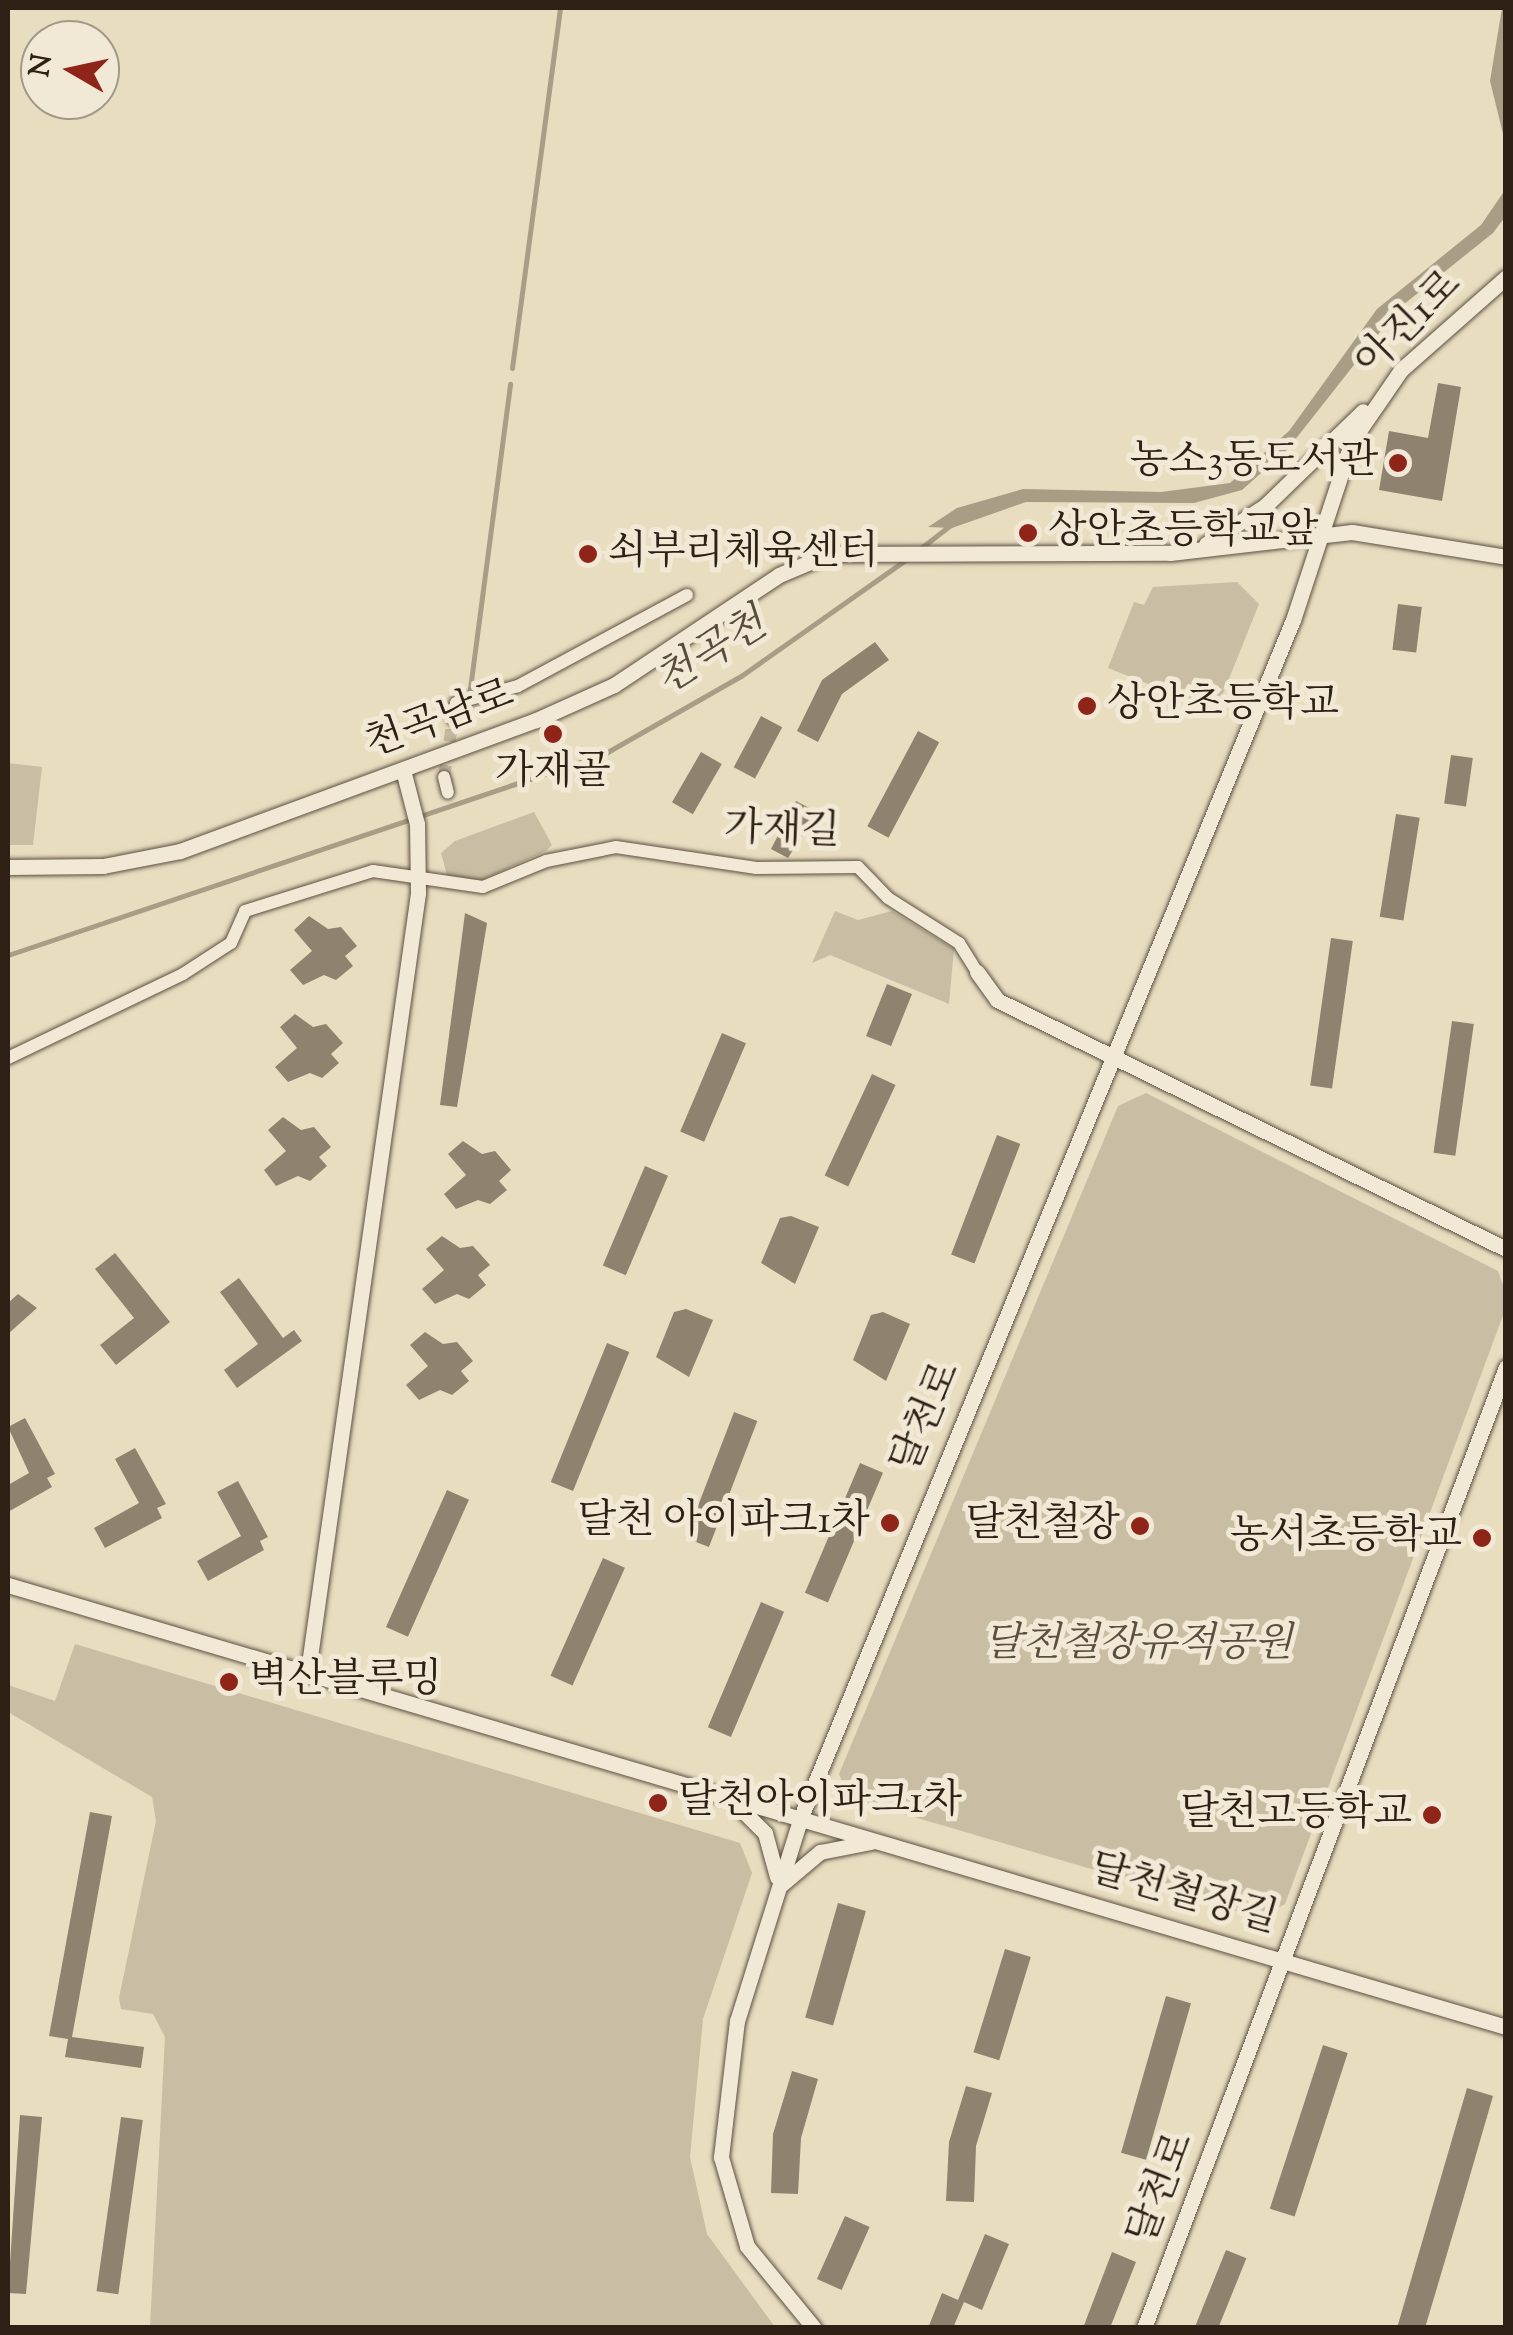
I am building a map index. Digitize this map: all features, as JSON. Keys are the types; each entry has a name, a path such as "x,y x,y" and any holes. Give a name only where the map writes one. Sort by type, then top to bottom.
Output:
{"street":[{"name":"아진1로","path":"1324,534 1352,440 1382,395 1506,277"},
{"path":"1189,551 1265,506 1382,395"},
{"path":"1189,551 1362,533 1506,557"},
{"name":"달천로","path":"814,2328 747,2246 721,2157 737,2021 801,1817 1324,534"},
{"name":"천곡남로","path":"8,867 102,866 180,851 403,770 614,686 793,566 864,553 1189,551"},
{"path":"453,719 456,703 518,686 687,595"},
{"path":"308,1672 419,873 420,850 403,770"},
{"path":"444,777 448,794"},
{"name":"가재길","path":"8,1058 183,974 231,943 245,911 373,871 419,873 483,886 546,860 629,846 727,866 858,867 888,898 959,943 997,1000 1115,1054 1506,1249"},
{"name":"달천철장길","path":"8,1585 1285,1961 1506,1367"},
{"path":"718,1792 765,1833 777,1891"},
{"path":"777,1891 820,1852 889,1843"},
{"path":"1285,1961 1506,2027"},
{"name":"달천로","path":"1144,2328 1285,1961"}],"green space":[{"path":"1237,582 1259,604 1216,711 1108,668 1134,602 1144,605 1153,587"},
{"path":"8,763 42,767 33,845 8,845"},
{"path":"534,812 552,845 546,851 477,882 448,879 441,853 455,841"},
{"path":"835,911 858,920 892,911 954,949 949,1004 830,955 812,963"},
{"name":"달천철장유적공원","path":"1146,1093 1498,1271 1505,1291 1505,1310 1285,1904 1259,1918 849,1798 839,1774 1118,1106"},
{"path":"75,1644 740,1843 752,1873 703,2019 690,2157 707,2234 775,2327 150,2327 165,2037 153,2014 121,2009 119,1998 156,1821 152,1797 8,1712 8,1685 55,1701"}],"shaded area":[{"path":"1502,8 1506,8 1505,142 1490,81"},
{"path":"1505,190 1505,217 1493,233 1398,309 1287,450 1242,490 1194,503 1026,502 952,528 928,527 957,508 1023,489 1161,492 1230,483 1289,431 1377,309 1481,225"}],"building":[{"path":"1438,383 1461,387 1442,501 1379,490 1389,431 1428,438"},
{"path":"1398,604 1422,607 1416,653 1392,650"},
{"path":"875,642 889,660 842,694 818,742 797,731 822,680"},
{"path":"761,716 782,727 755,778 734,767"},
{"path":"918,731 939,742 888,838 867,826"},
{"path":"701,752 722,764 693,814 672,802"},
{"path":"1451,755 1473,758 1466,807 1444,804"},
{"path":"796,801 817,812 788,858 771,849"},
{"path":"1396,814 1420,818 1403,920 1380,917"},
{"path":"465,913 487,923 457,1107 440,1105"},
{"path":"309,916 328,929 341,927 357,946 345,956 353,966 336,980 324,975 303,985 290,970 312,951 294,930"},
{"path":"1331,938 1353,941 1332,1089 1310,1086"},
{"path":"887,984 912,994 891,1046 866,1036"},
{"path":"295,1014 313,1027 326,1024 343,1043 331,1054 339,1063 322,1078 310,1073 288,1082 275,1067 297,1048 280,1027"},
{"path":"1452,1021 1474,1024 1455,1156 1433,1153"},
{"path":"722,1033 746,1043 704,1142 680,1131"},
{"path":"872,1074 896,1085 848,1186 825,1176"},
{"path":"283,1117 301,1130 314,1127 331,1147 319,1157 327,1166 310,1181 298,1176 276,1186 264,1170 286,1151 268,1130"},
{"path":"997,1135 1020,1144 974,1263 951,1254"},
{"path":"463,1141 482,1154 495,1151 511,1170 499,1181 507,1190 490,1204 478,1200 456,1209 444,1194 466,1175 448,1154"},
{"path":"645,1166 668,1176 626,1275 603,1265"},
{"path":"791,1216 819,1227 795,1284 761,1263 780,1218"},
{"path":"442,1236 460,1248 473,1246 490,1265 478,1275 486,1285 469,1299 457,1294 435,1304 422,1289 444,1270 426,1249"},
{"path":"115,1253 170,1322 116,1365 100,1345 134,1318 95,1269"},
{"path":"239,1278 283,1338 294,1330 302,1341 237,1388 224,1370 258,1344 220,1292"},
{"path":"18,1294 37,1308 8,1334 8,1303"},
{"path":"686,1309 713,1320 689,1377 656,1357 674,1312"},
{"path":"883,1312 910,1324 886,1381 853,1360 871,1315"},
{"path":"425,1332 443,1344 457,1342 473,1361 461,1371 469,1381 452,1395 440,1390 419,1400 406,1385 428,1366 410,1345"},
{"path":"607,1343 629,1352 573,1491 551,1482"},
{"path":"734,1412 757,1421 709,1547 686,1538"},
{"path":"25,1418 55,1474 47,1478 52,1487 8,1512 8,1485 29,1473 8,1427"},
{"path":"135,1448 166,1504 157,1508 162,1518 105,1548 94,1528 139,1503 115,1459"},
{"path":"860,1463 883,1473 828,1603 805,1593"},
{"path":"238,1481 268,1537 260,1541 264,1550 208,1581 197,1561 241,1536 217,1492"},
{"path":"447,1490 469,1500 408,1637 386,1627"},
{"path":"603,1558 625,1568 572,1686 551,1676"},
{"path":"761,1602 784,1612 731,1737 708,1727"},
{"path":"90,1812 112,1816 72,2037 144,2047 141,2068 65,2057 68,2039 49,2036"},
{"path":"838,1903 866,1911 833,2025 805,2017"},
{"path":"1005,1949 1031,1957 999,2060 973,2052"},
{"path":"1166,1996 1191,2003 1146,2160 1121,2153"},
{"path":"1323,2045 1348,2053 1295,2217 1270,2209"},
{"path":"792,2071 818,2079 801,2138 798,2194 771,2193 773,2134"},
{"path":"966,2086 992,2093 976,2146 974,2202 946,2201 949,2142"},
{"path":"1467,2088 1493,2096 1460,2210 1425,2328 1397,2328"},
{"path":"20,2115 42,2117 26,2294 8,2293"},
{"path":"121,2117 143,2120 118,2294 97,2291"},
{"path":"845,2216 870,2227 842,2290 817,2279"},
{"path":"985,2234 1009,2244 982,2310 964,2302 953,2328 928,2328 942,2293 958,2300"},
{"path":"1226,2250 1246,2258 1218,2328 1195,2328"},
{"path":"1112,2252 1136,2262 1110,2328 1083,2328"}],"waterway":[{"path":"512,368 560,8"},
{"path":"469,696 510,384"},
{"name":"천곡천","path":"921,548 952,524"},
{"name":"천곡천","path":"8,955 604,754 741,676 908,558"},
{"path":"466,722 467,710"}],"tunnel":[{"path":"444,777 453,719"}],"place":[{"name":"농소3동도서관","path":"1398,463"},
{"name":"상안초등학교앞","path":"1028,533"},
{"name":"쇠부리체육센터","path":"588,554"},
{"name":"상안초등학교","path":"1087,706"},
{"name":"가재골","path":"553,734"},
{"name":"달천 아이파크1차","path":"890,1523"},
{"name":"달천철장","path":"1140,1526"},
{"name":"농서초등학교","path":"1482,1538"},
{"name":"벽산블루밍","path":"229,1682"},
{"name":"달천아이파크1차","path":"658,1803"},
{"name":"달천고등학교","path":"1432,1815"}]}
